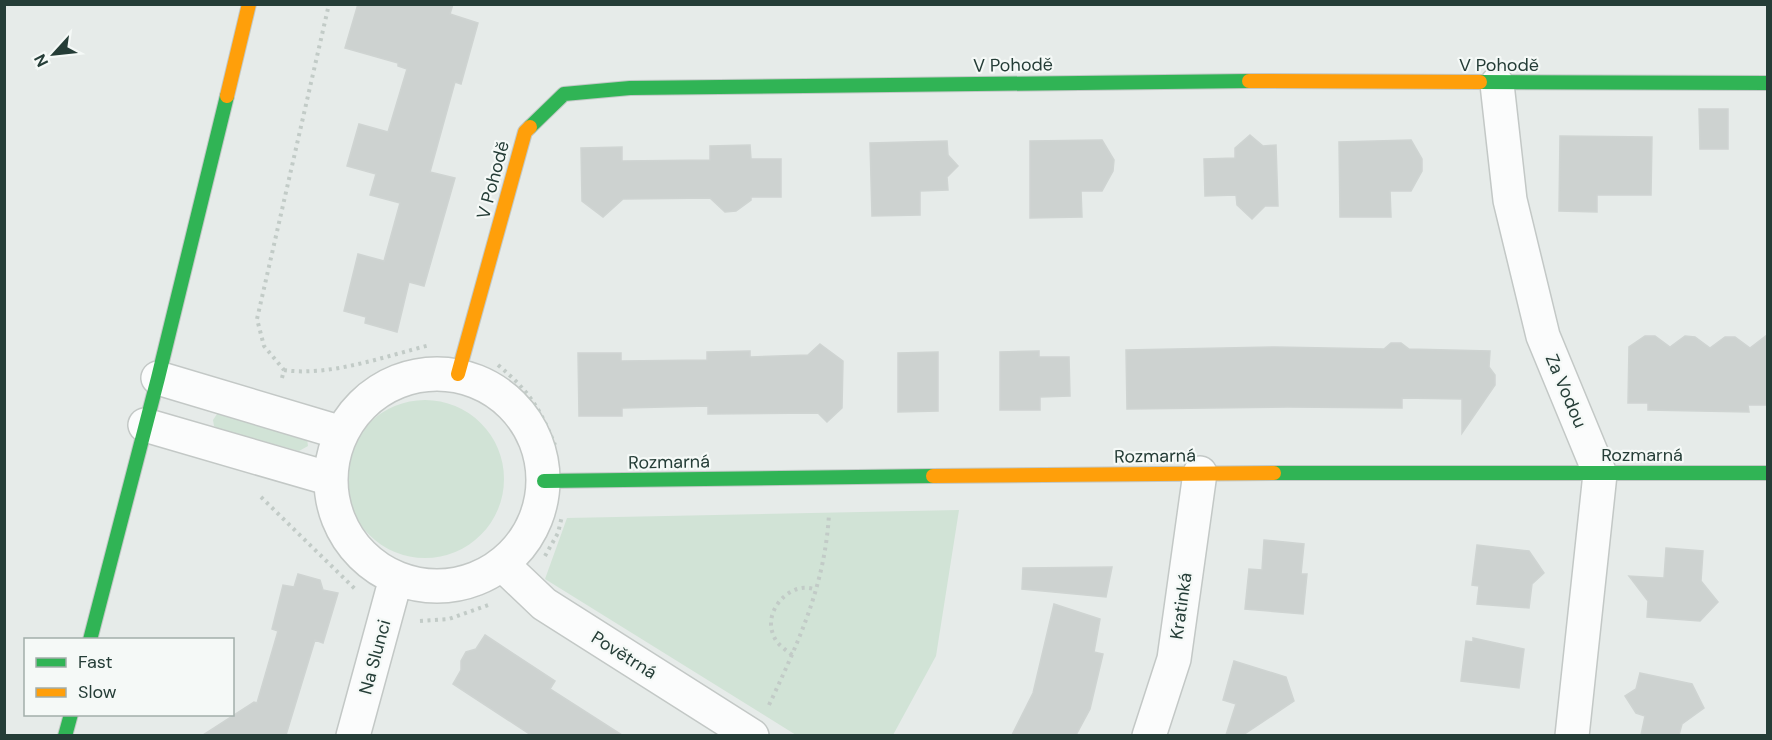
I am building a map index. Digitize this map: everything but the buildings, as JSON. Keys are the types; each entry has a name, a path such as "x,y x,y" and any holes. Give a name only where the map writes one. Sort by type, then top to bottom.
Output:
{"street":[{"path":"90,638 158,378 249,4"},
{"name":"V Pohodě","path":"462,363 525,132 564,94 630,88 1146,81 1497,84 1767,83"},
{"name":"Za Vodou","path":"1497,84 1510,200 1543,336 1600,474 1572,735"},
{"path":"462,363 521,415 554,481 524,542 512,573 444,586 412,584 380,570 354,546 337,514 331,479 334,455 342,433 363,404 392,384 462,363"},
{"path":"158,378 342,433"},
{"path":"145,425 331,479"},
{"name":"Rozmarná","path":"554,481 1200,473 1767,473"},
{"name":"Kratinká","path":"1149,735 1174,659 1200,473"},
{"name":"Povětrná","path":"512,573 544,604 752,735"},
{"name":"Na Slunci","path":"354,735 396,578"},
{"path":"65,735 70,716"}],"path":[{"path":"256,492 358,592 386,614 406,623 449,619 481,609 497,601 512,573 537,570 558,532 568,494 554,481 557,450 542,413 521,384 497,364 462,363 445,342 322,371 300,372 284,370 264,346 257,319 329,4"},
{"path":"282,380 284,370"},
{"path":"768,705 804,629 816,590 828,543 832,478"},
{"path":"792,655 773,637 771,617 776,606 791,591 808,586 816,590"}],"green space":[{"path":"425,400 455,406 481,423 498,449 504,479 498,509 481,535 455,552 425,558 395,552 369,535 352,509 346,479 352,449 369,423 395,406"},
{"path":"217,414 307,439 308,446 299,451 219,429 214,426 213,420"},
{"path":"959,510 936,656 893,735 796,735 545,579 567,518"}],"traffic: fast":[{"path":"530,127 564,94 630,88 1249,81"},
{"path":"1480,82 1768,83"},
{"path":"91,638 158,378 227,96"},
{"path":"1274,473 1768,473"},
{"path":"544,481 933,476"},
{"path":"65,736 70,716"}],"traffic: slow":[{"path":"227,96 249,4"},
{"path":"1249,81 1480,82"},
{"path":"458,374 525,132 530,127"},
{"path":"933,476 1274,473"}]}
